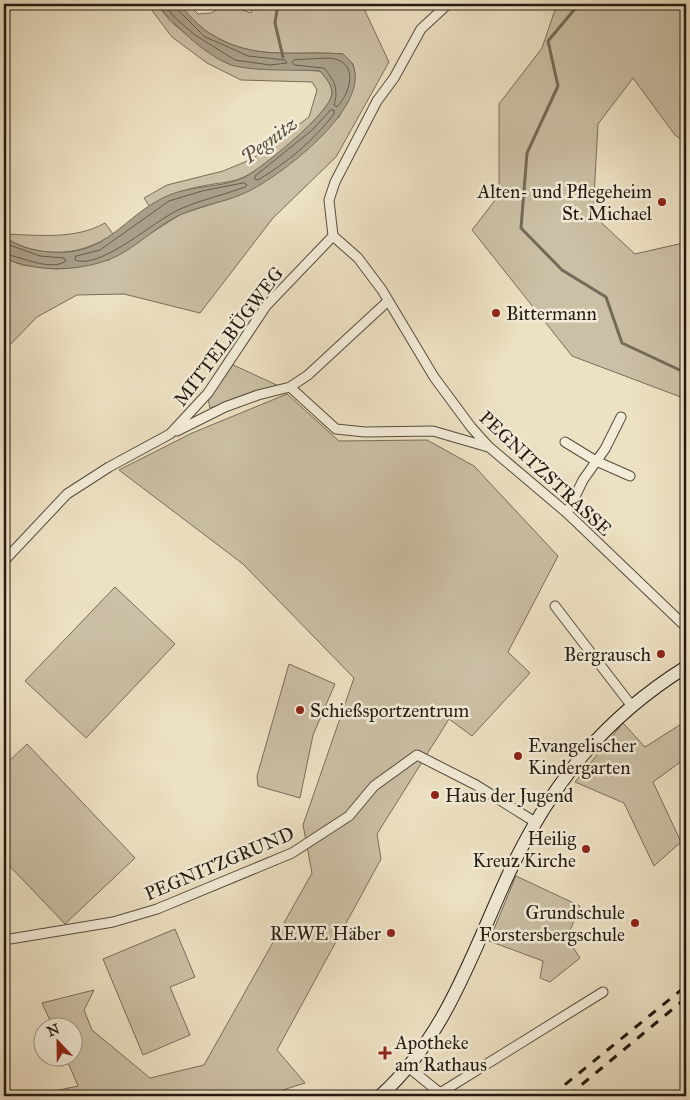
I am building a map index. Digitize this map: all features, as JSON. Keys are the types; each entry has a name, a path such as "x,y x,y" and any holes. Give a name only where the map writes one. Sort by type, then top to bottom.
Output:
{"main road":[{"path":"380,1096 408,1067 433,1035 453,999 510,872 535,822 582,756 631,705 686,667"}],"street":[{"path":"333,236 329,200 335,182 376,101 394,78 421,29 448,4"},
{"name":"PEGNITZSTRASSE","path":"333,236 358,258 388,300 449,398 489,447 567,513 686,627"},
{"name":"MITTELBÜGWEG","path":"4,561 67,494 109,467 170,434 208,393 266,306 333,236"},
{"path":"170,434 225,407 258,395 290,387 308,375 388,300"},
{"path":"290,387 336,429 366,432 433,430 489,447"},
{"path":"567,513 583,480 605,450 621,416"},
{"path":"565,442 596,461 630,476"},
{"path":"555,606 631,705"},
{"name":"PEGNITZGRUND","path":"4,940 113,922 157,909 292,853 349,816 374,786 417,755 476,785 535,822"},
{"path":"408,1067 440,1093 603,992"}],"shaded area":[{"path":"147,4 157,4 170,21 192,39 305,70 320,71 331,87 332,94 329,102 320,114 294,140 253,172 234,181 182,191 150,207 144,198 167,185 223,171 252,159 309,117 317,90 312,82 241,80 207,63 172,37"},
{"path":"178,4 188,4 198,14 211,13 227,4 251,13 254,4 367,4 365,11 389,62 336,157 273,218 200,313 124,294 77,295 37,317 4,351 4,258 22,265 57,269 109,260 181,214 215,203 339,117 351,92 355,75 353,64 343,54 274,53 242,48 209,33"},
{"path":"557,4 686,4 686,143 675,135 633,78 598,124 593,215 635,254 683,243 686,245 686,399 572,356 472,230 499,195 499,104 542,48"},
{"path":"105,223 113,234 100,242 73,251 45,252 17,244 4,237 4,234 69,234 81,232"},
{"path":"229,363 281,387 210,408 207,394"},
{"path":"287,394 339,441 427,440 474,466 558,556 508,652 530,673 472,736 449,719 377,834 381,859 277,1050 305,1083 264,1096 31,1096 78,1086 70,1068 82,1068 82,1018 49,1018 42,1003 94,990 84,1010 92,1030 150,1078 204,1065 312,873 303,825 354,678 243,564 119,470 192,433"},
{"path":"115,587 175,644 86,738 25,681"},
{"name":"Schießsportzentrum","path":"289,664 335,684 313,735 300,798 258,786 257,776"},
{"path":"686,721 686,758 653,782 681,842 654,866 624,803 575,782 623,723 645,747"},
{"path":"27,744 135,858 65,924 4,860 4,766"},
{"path":"516,876 580,906 567,938 580,958 550,982 540,978 543,961 489,941"},
{"path":"175,929 195,977 170,987 190,1035 143,1055 103,959"}],"water":[{"path":"157,4 178,4 209,33 242,48 274,53 343,54 353,65 355,82 349,101 336,120 319,139 280,172 247,192 172,219 118,256 82,267 55,269 29,266 4,258 4,237 32,249 50,252 70,252 101,242 151,204 176,192 227,183 245,177 266,163 309,126 329,102 332,94 331,87 320,71 256,69 235,66 225,62 215,57 193,40"}],"waterway":[{"path":"278,4 275,23 283,57"},
{"path":"579,4 548,41 558,86 527,153 521,228 562,270 606,297 622,343 686,373"}],"railway":[{"path":"551,1096 686,986"},
{"path":"568,1096 686,998"}],"place":[{"name":"Alten- und Pflegeheim St. Michael","path":"662,202"},
{"name":"Bittermann","path":"496,313"},
{"name":"Bergrausch","path":"661,654"},
{"name":"Schießsportzentrum","path":"300,710"},
{"name":"Evangelischer Kindergarten","path":"518,756"},
{"name":"Haus der Jugend","path":"435,795"},
{"name":"Heilig Kreuz Kirche","path":"586,849"},
{"name":"Grundschule Forstersbergschule","path":"635,923"},
{"name":"REWE Häber","path":"391,933"},
{"name":"Apotheke am Rathaus","path":"385,1053"}],"water label":[{"name":"Pegnitz","path":"269,140"}]}
